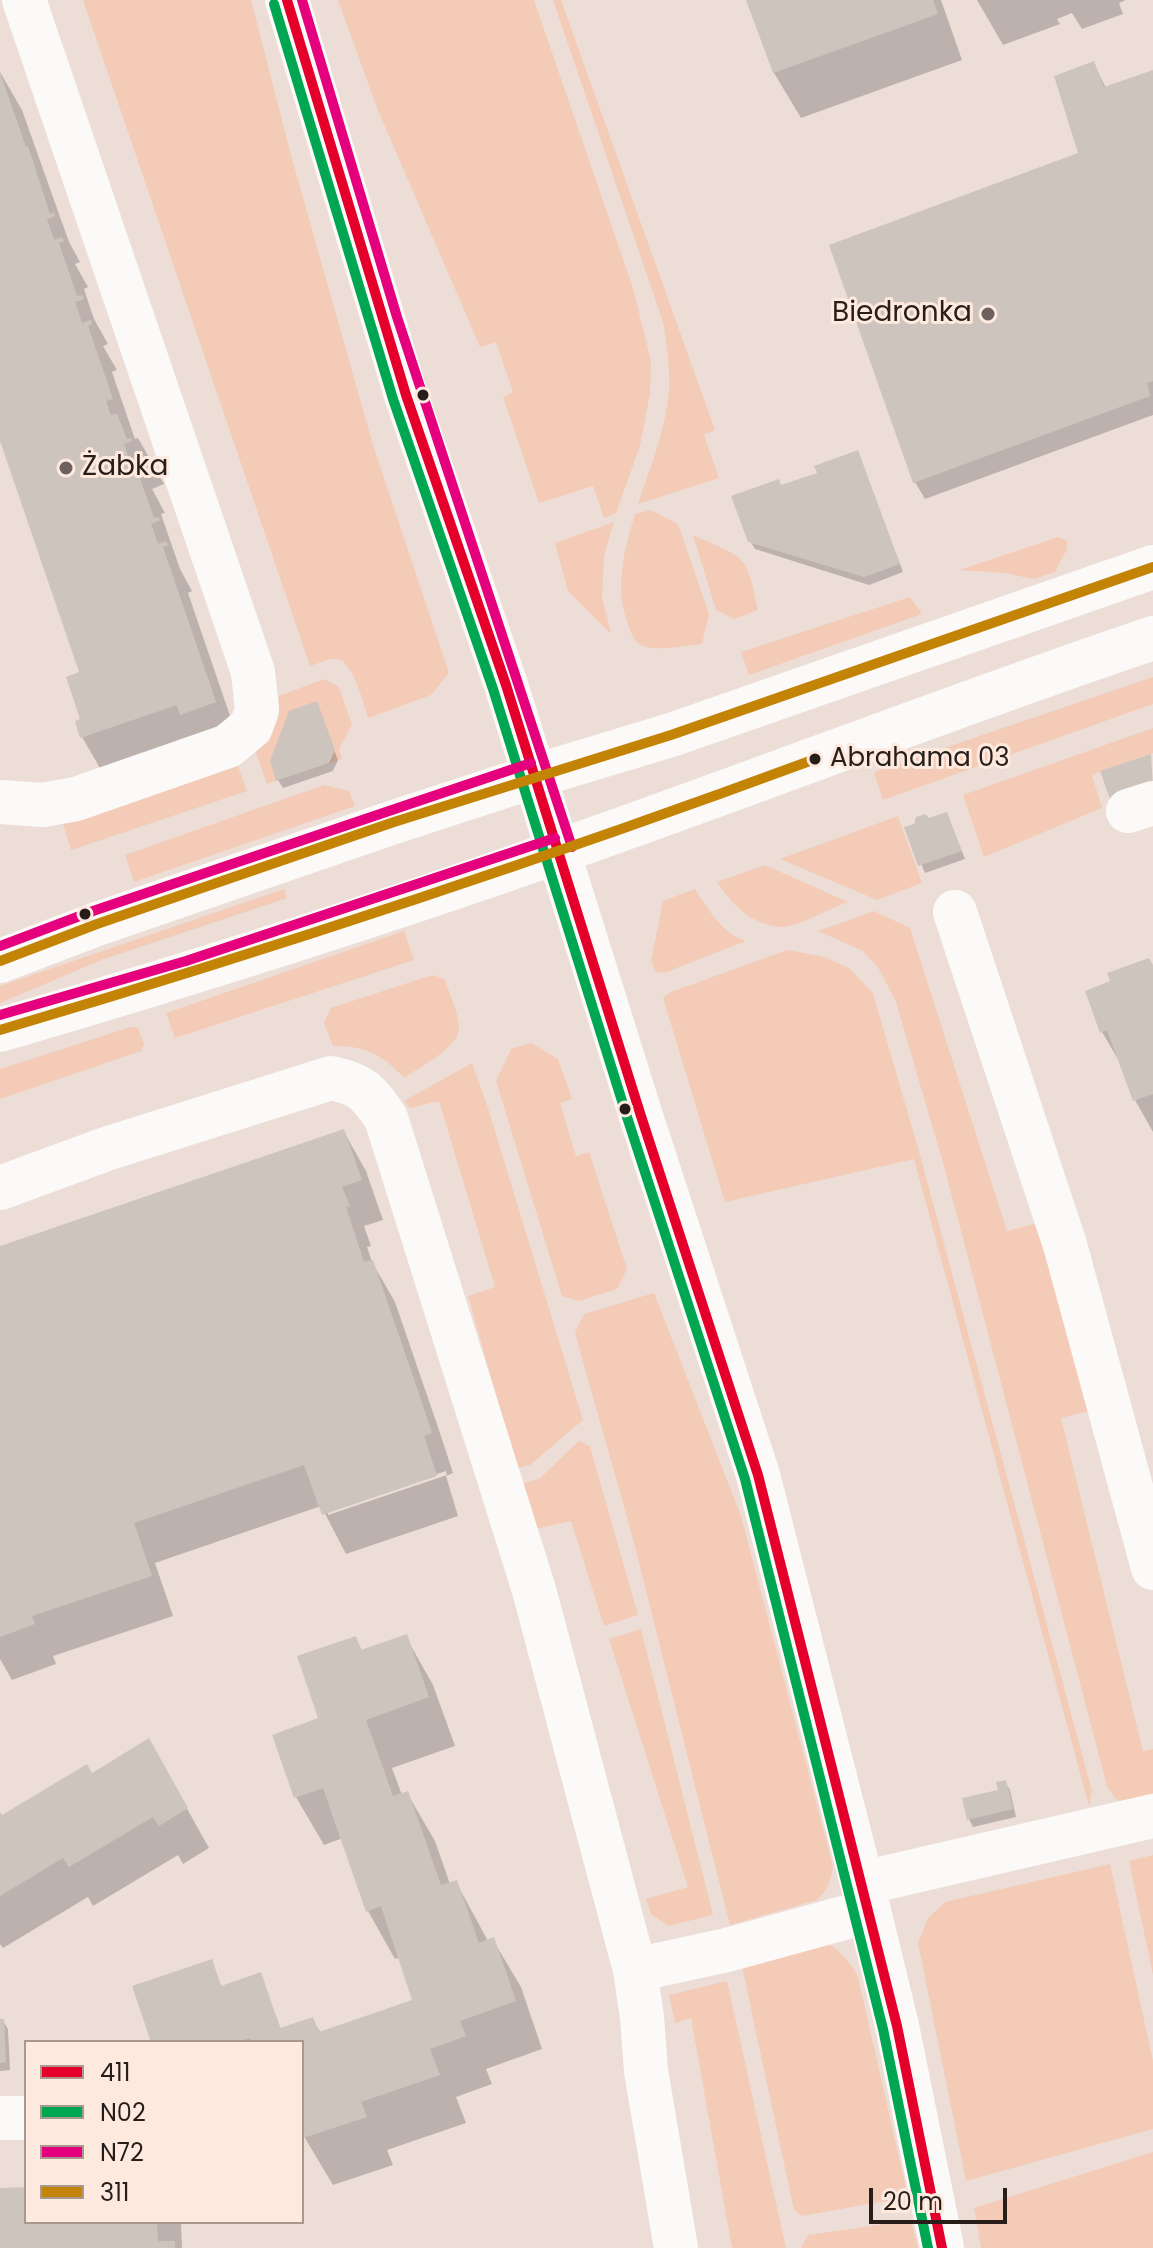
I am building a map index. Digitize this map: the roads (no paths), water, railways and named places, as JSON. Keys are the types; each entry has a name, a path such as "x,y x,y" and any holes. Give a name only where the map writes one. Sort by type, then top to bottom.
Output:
{"street":[{"path":"0,802 43,805 76,799 228,746 251,727 257,710 253,672 24,0"},
{"path":"287,0 406,395 535,776 758,1475 866,1897 900,2041 942,2248"},
{"path":"0,961 112,919 535,776 681,731 1153,567"},
{"path":"0,1030 190,974 559,851 1153,638"},
{"path":"955,912 1065,1245 1153,1568"},
{"path":"0,1188 106,1149 331,1078 351,1082 364,1089 386,1118 534,1590 635,1970 646,2071 676,2248"},
{"path":"635,1970 727,1950 866,1897 1153,1816"},
{"path":"0,2118 24,2118"}],"place":[{"name":"Biedronka","path":"988,314"},
{"name":"Żabka","path":"66,468"},
{"name":"Abrahama 03","path":"815,759"}]}
